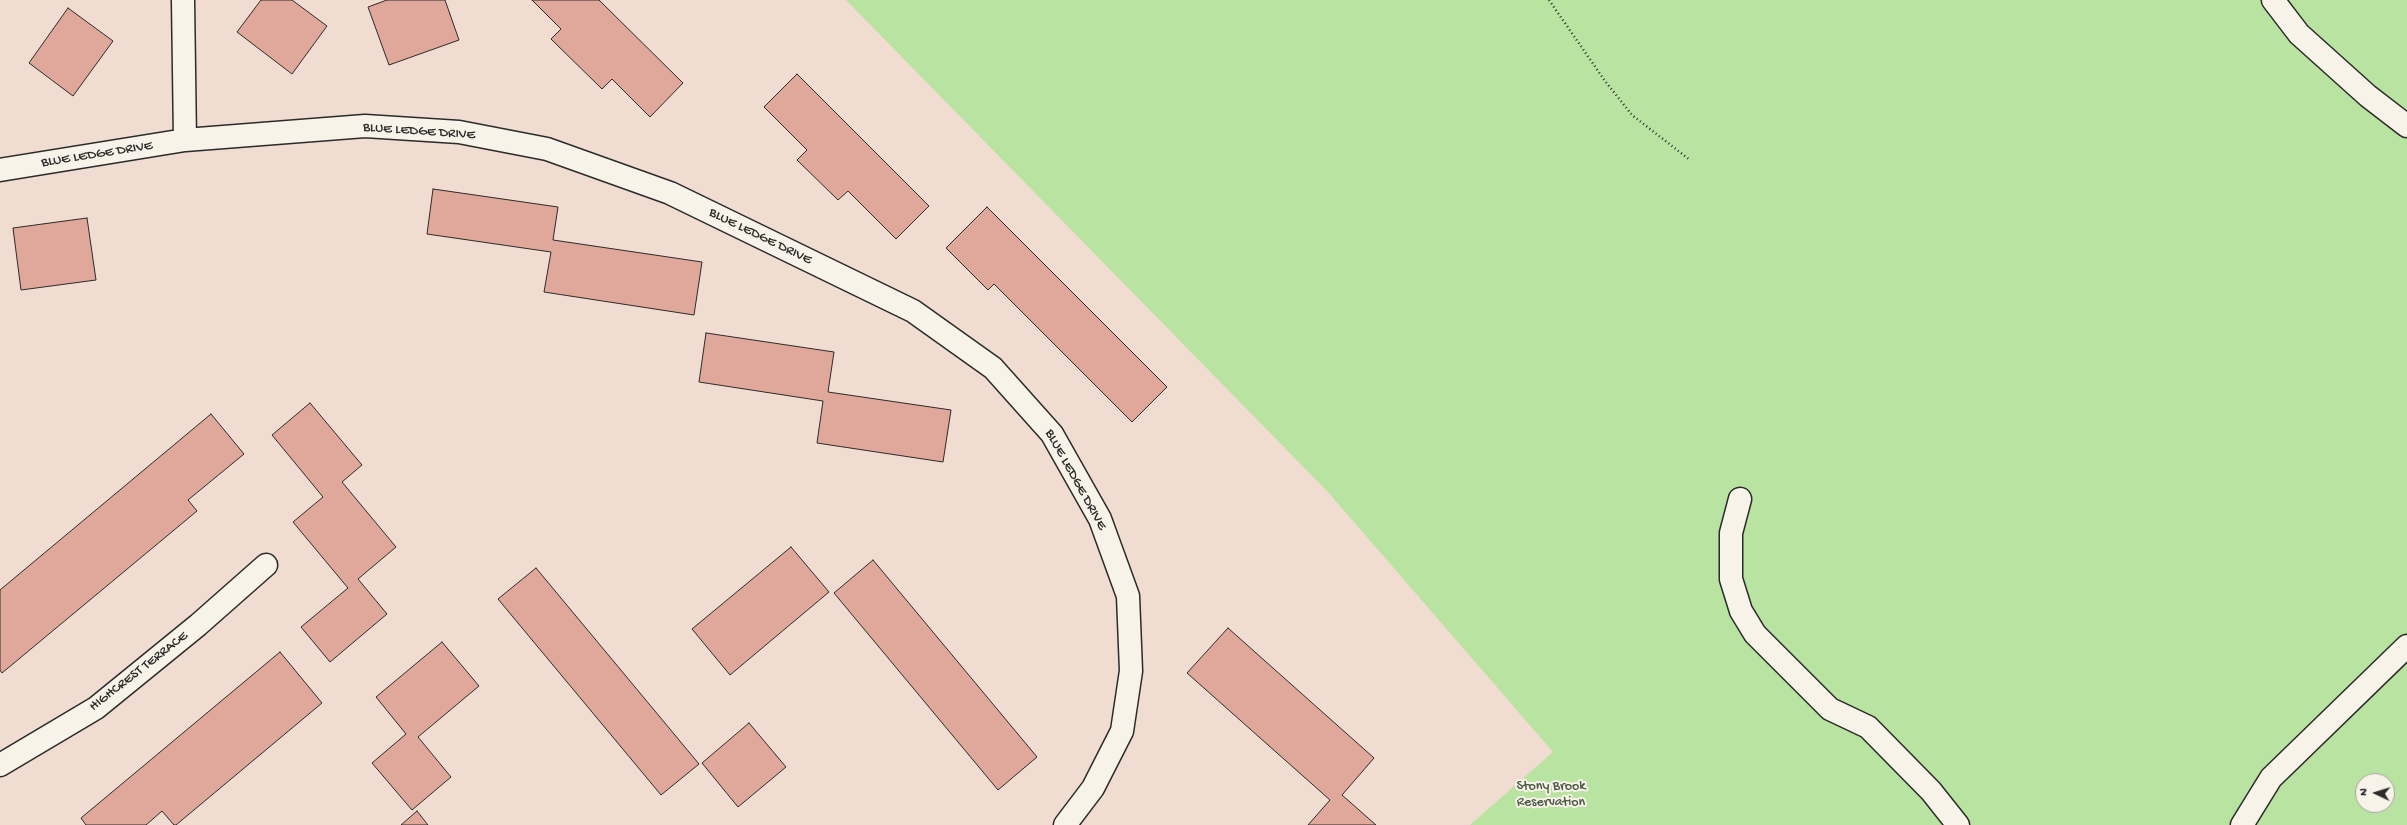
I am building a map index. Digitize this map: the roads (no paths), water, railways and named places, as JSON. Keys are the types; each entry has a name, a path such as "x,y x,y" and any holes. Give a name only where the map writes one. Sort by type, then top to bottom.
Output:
{"street":[{"path":"183,0 186,140"},
{"path":"2273,0 2299,34 2368,96 2407,126"},
{"name":"BLUE LEDGE DRIVE","path":"0,170 186,140 365,126 459,132 547,149 670,193 913,311 993,368 1052,434 1100,519 1128,596 1131,671 1122,731 1093,788 1065,825"},
{"path":"1740,499 1731,533 1732,579 1741,611 1755,634 1830,709 1868,727 1931,792 1958,825"},
{"name":"HIGHCREST TERRACE","path":"0,765 96,708 198,625 266,565"},
{"path":"2242,825 2271,778 2407,646"}],"park label":[{"name":"Stony Brook Reservation","path":"1551,796"}]}
